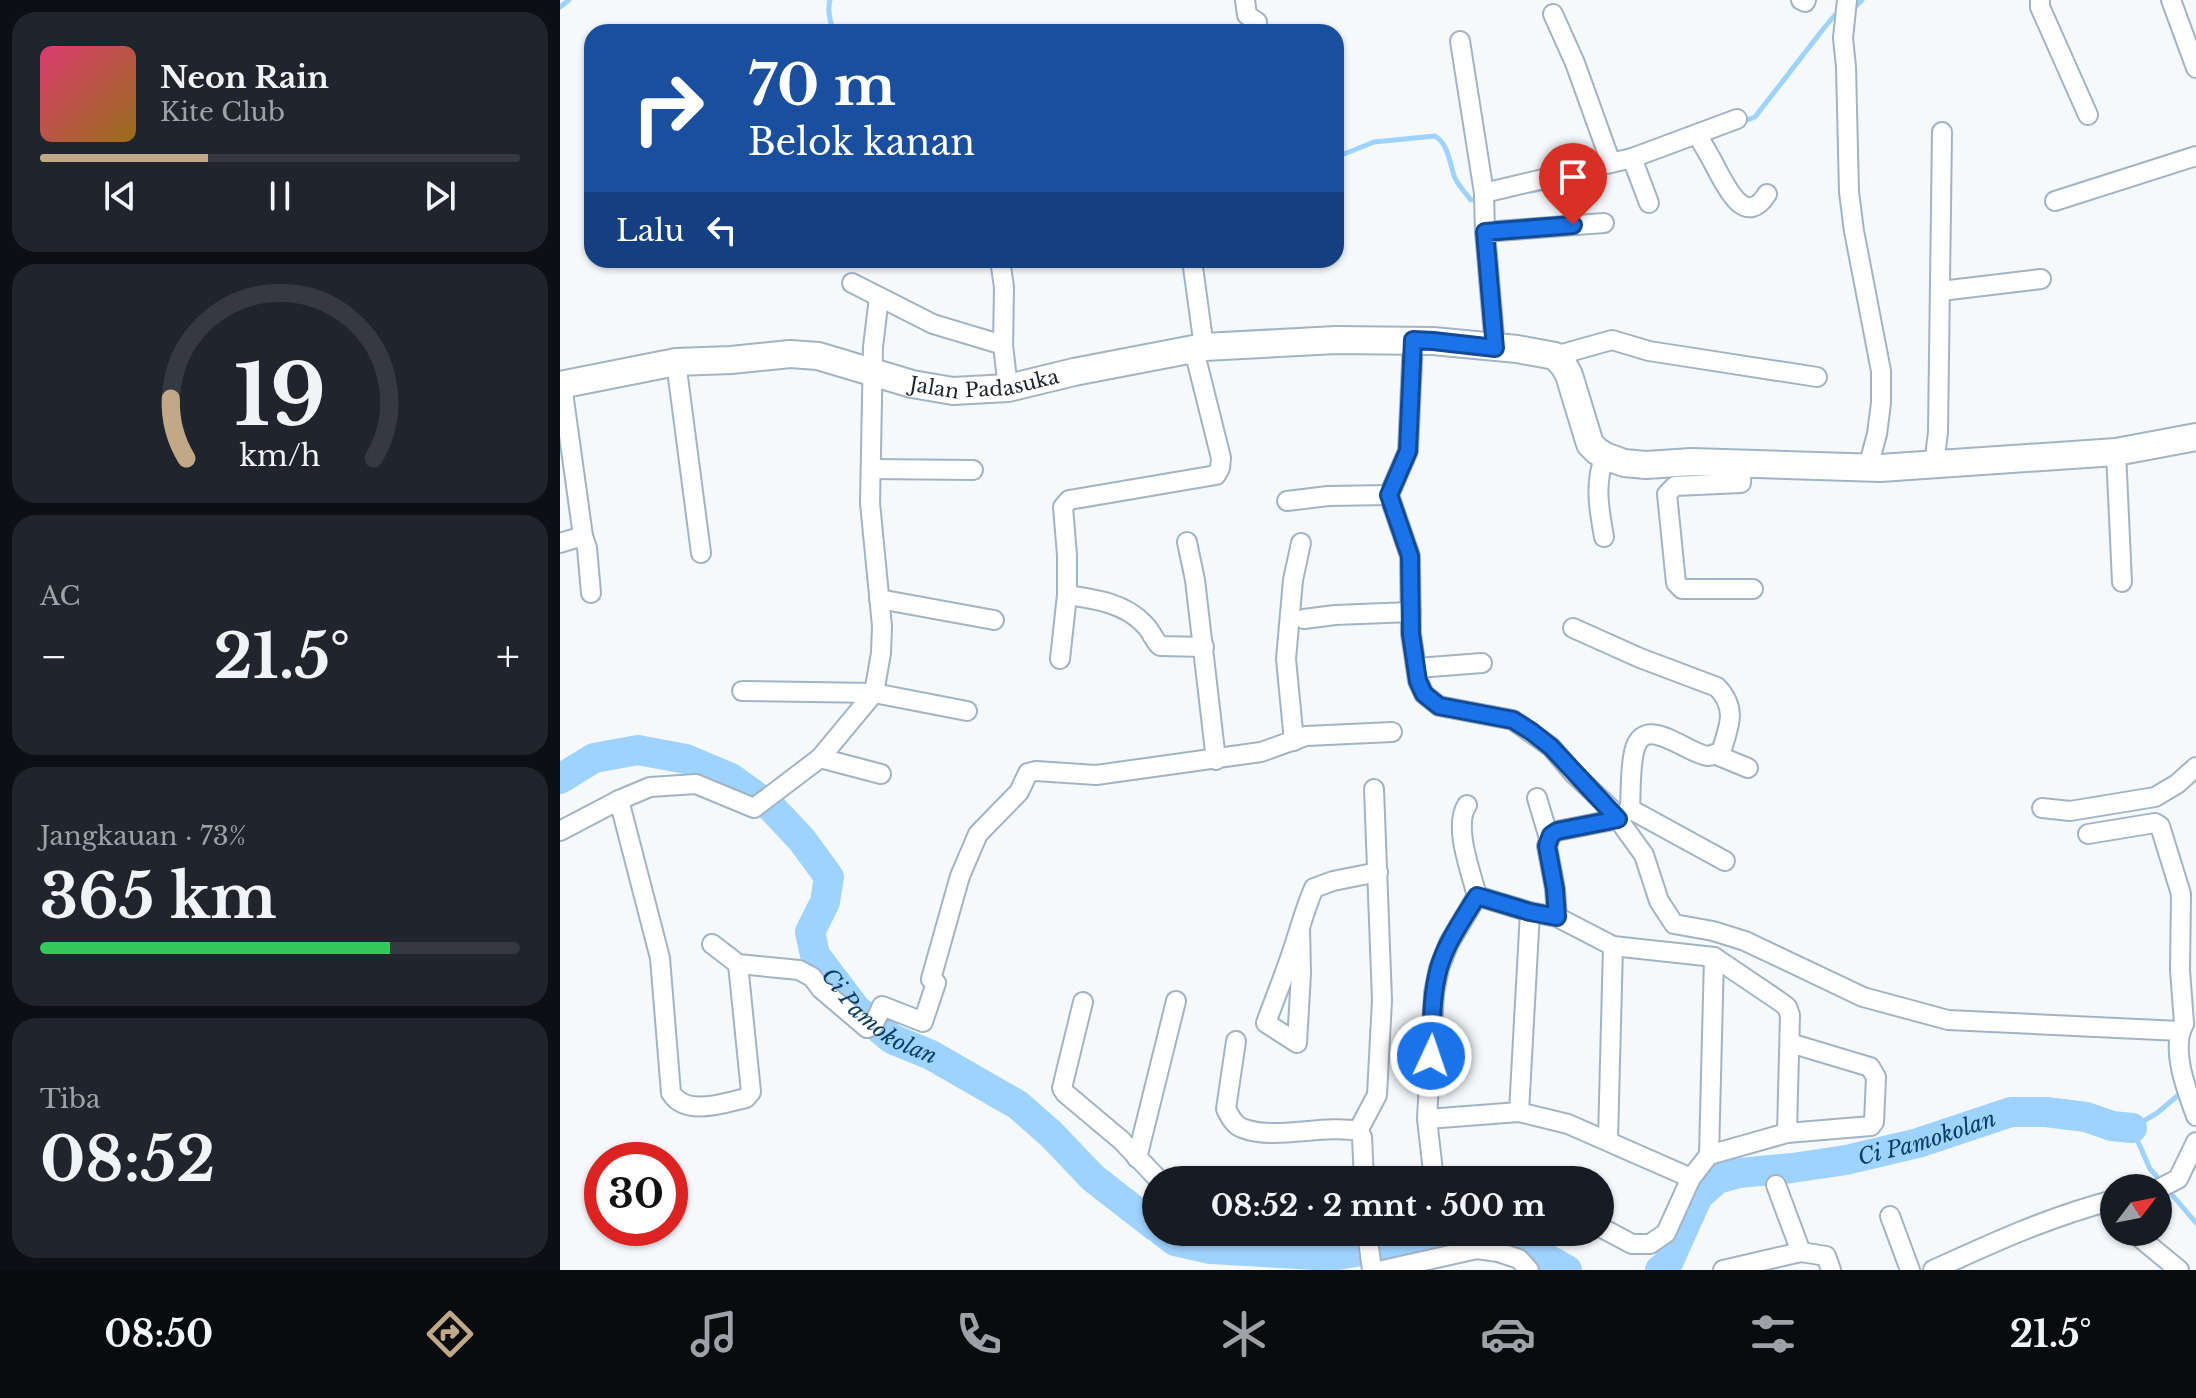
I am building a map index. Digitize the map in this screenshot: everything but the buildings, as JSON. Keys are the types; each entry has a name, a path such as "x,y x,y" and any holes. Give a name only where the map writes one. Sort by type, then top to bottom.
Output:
{"street":[{"path":"1245,0 1247,15 1256,20 1257,24"},
{"path":"1847,0 1843,38 1849,192 1881,371 1877,434 1868,467"},
{"path":"2040,0 2040,7 2088,115"},
{"path":"2171,0 2189,26 2196,68"},
{"path":"1553,14 1575,63 1611,163"},
{"path":"1460,41 1484,193 1495,348"},
{"path":"1484,193 1632,158 1737,119"},
{"path":"1934,465 1938,432 1942,132"},
{"path":"1697,134 1732,197 1748,207 1755,207 1767,194"},
{"path":"2055,201 2196,156"},
{"path":"1632,158 1649,203"},
{"path":"1485,232 1604,223"},
{"path":"1001,268 1003,345 1008,388"},
{"path":"1060,659 1067,595 1063,507 1067,502 1216,475 1220,468 1221,458 1199,349 1193,268"},
{"path":"1941,291 2041,279"},
{"path":"852,283 933,324 1003,345"},
{"path":"560,831 650,787 696,784 754,808 820,758 874,693 882,626 870,503 872,373 879,297"},
{"name":"Jalan Padasuka","path":"561,385 676,362 790,354 818,356 912,384 953,391 1008,388 1074,372 1199,349 1336,340 1433,341 1555,356"},
{"path":"1413,340 1408,451 1389,495 1410,556 1411,634 1418,681 1424,694 1439,706 1513,720 1551,747 1624,814 1725,861"},
{"path":"1817,377 1649,351 1612,340 1555,356 1569,375 1590,444 1605,456 1624,463 1868,467 1934,465 2116,452 2196,437"},
{"path":"676,362 701,553"},
{"path":"561,385 587,548 591,593"},
{"path":"2116,452 2122,582"},
{"path":"1604,537 1597,498 1605,456"},
{"path":"1742,464 1741,483 1675,486 1667,494 1678,587 1753,589"},
{"path":"871,469 973,470"},
{"path":"1287,501 1328,496 1389,495"},
{"path":"560,543 583,536"},
{"path":"1187,542 1204,647 1216,760"},
{"path":"1294,741 1286,659 1293,580 1301,543"},
{"path":"1067,595 1101,600 1118,607 1146,626 1160,646 1204,647"},
{"path":"879,599 994,620"},
{"path":"1304,619 1411,612"},
{"path":"1573,628 1717,687 1726,697 1731,713 1721,752 1709,756 1655,733 1644,735 1634,751 1624,814 1644,855 1659,901 1674,924 1745,941 1863,997 1948,1020 2187,1023"},
{"path":"1417,668 1482,663"},
{"path":"742,691 874,693 967,711"},
{"path":"712,944 738,964 799,970 812,977 821,989 867,1028 883,1006 923,1022 936,983 931,979 960,876 978,834 1019,792 1028,773 1096,775 1261,752 1306,736 1392,732"},
{"path":"1714,754 1748,768"},
{"path":"820,758 881,774"},
{"path":"2042,808 2070,811 2155,797 2177,784 2196,767"},
{"path":"1358,1131 1377,1095 1382,1000 1374,789"},
{"path":"1537,798 1549,838 1547,846 1557,917"},
{"path":"619,800 660,958 671,1093 676,1102 691,1106 713,1105 746,1098 751,1092 738,964"},
{"path":"1432,1166 1427,1119 1434,993 1449,943 1477,896 1461,831 1462,813 1467,805"},
{"path":"1549,838 1557,831 1624,814"},
{"path":"2088,834 2155,823 2160,826 2181,894 2180,970 2187,1023 2179,1048 2196,1116"},
{"path":"1300,927 1297,1043 1266,1023 1300,927 1314,888 1378,872"},
{"path":"1477,896 1557,917 1613,946 1714,957 1787,1007 1790,1015 1787,1133"},
{"path":"1519,1112 1530,912"},
{"path":"1608,1140 1613,946"},
{"path":"1709,1155 1714,957"},
{"path":"1137,1158 1176,1001"},
{"path":"1083,1002 1062,1088 1121,1140 1145,1166"},
{"path":"1236,1041 1226,1109 1239,1128 1260,1132 1358,1131"},
{"path":"1614,1234 1632,1244 1650,1244 1666,1233 1691,1178 1709,1155 1787,1133 1871,1126 1874,1122 1876,1077 1870,1067 1790,1043"},
{"path":"1427,1119 1519,1112 1568,1124 1691,1178"},
{"path":"1358,1131 1362,1137 1363,1166"},
{"path":"2172,1182 2178,1179 2196,1142"},
{"path":"1776,1185 1801,1252"},
{"path":"1933,1270 1961,1264 2029,1228 2100,1204"},
{"path":"1890,1216 1910,1270"},
{"path":"1370,1246 1375,1267 1477,1249 1519,1259 1529,1270"},
{"path":"2150,1246 2179,1270"},
{"path":"1723,1270 1801,1252 1826,1256 1831,1270"}],"waterway":[{"path":"560,7 569,0"},
{"path":"830,0 832,24"},
{"path":"1851,11 1862,0"},
{"path":"1742,122 1755,117 1824,28 1835,15 1842,14"},
{"path":"1344,154 1374,142 1435,136 1446,149 1460,187 1471,200 1480,199"},
{"path":"1530,191 1582,179"},
{"name":"Ci Pamokolan","path":"560,779 594,758 638,750 686,759 731,778 772,808 802,840 829,877 825,902 810,932 815,955 856,1009 892,1039 931,1055 1018,1105 1093,1178 1142,1216"},
{"path":"2155,1174 2132,1128 2196,1086"},
{"name":"Ci Pamokolan","path":"1660,1270 1667,1265 1698,1196 1717,1179 1739,1173 1846,1160 1918,1143 2011,1112 2086,1117 2112,1126 2132,1128"},
{"name":"Ci Pamokolan","path":"2172,1195 2196,1223"},
{"name":"Ci Pamokolan","path":"1198,1246 1332,1256 1390,1246"},
{"name":"Ci Pamokolan","path":"1525,1246 1567,1270"}],"route":[{"path":"1431,1056 1434,993 1439,968 1449,943 1477,896 1557,917 1547,846 1551,835 1557,831 1618,819 1551,747 1532,732 1513,720 1439,706 1424,694 1418,681 1411,634 1410,556 1389,495 1408,451 1413,340 1495,348 1485,232 1573,225"}]}
